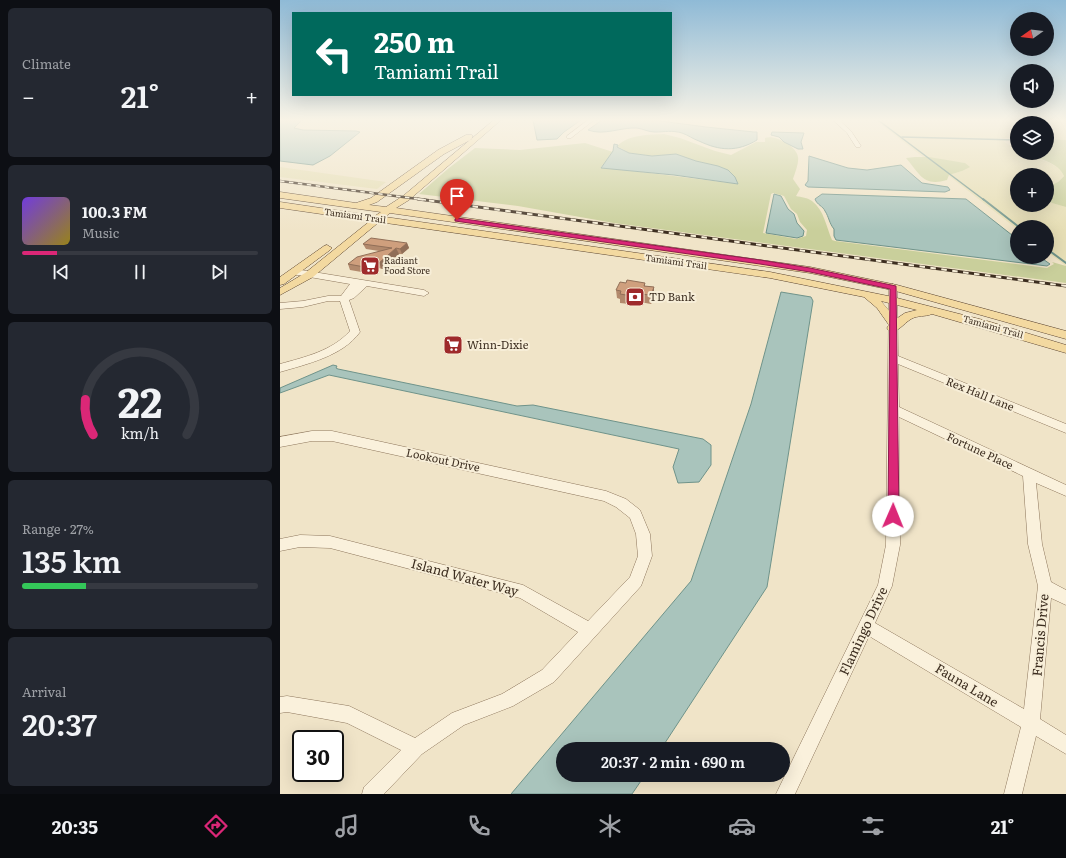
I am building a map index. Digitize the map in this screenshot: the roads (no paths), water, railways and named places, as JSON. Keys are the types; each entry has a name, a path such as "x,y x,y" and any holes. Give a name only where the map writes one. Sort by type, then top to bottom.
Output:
{"main road":[{"path":"356,206 374,200 434,157"},
{"path":"280,292 309,275 445,157"},
{"path":"280,282 418,188 454,157"},
{"name":"Tamiami Trail","path":"280,195 356,206 378,214 589,249 770,275 862,293 893,294 951,302 1066,335"},
{"name":"Tamiami Trail","path":"280,206 378,214 626,244 780,265 893,294 941,312 1066,349"},
{"path":"589,249 600,246 626,244"},
{"path":"862,293 881,306 894,326 911,313 941,312"}],"street":[{"path":"295,272 424,293"},
{"path":"280,368 322,353 351,337 355,332 344,299 346,293 361,283"},
{"name":"Flamingo Drive","path":"785,794 885,586 893,545 893,294"},
{"path":"280,306 304,304 335,297 344,299"},
{"name":"Rex Hall Lane","path":"894,358 1066,429"},
{"name":"Fortune Place","path":"894,410 1066,491"},
{"name":"Lookout Drive","path":"280,442 312,436 332,436 606,496 621,503 635,514 643,534 645,556 636,581 589,630"},
{"name":"Francis Drive","path":"1013,794 1031,723 1044,586 1035,544 1029,474"},
{"name":"Island Water Way","path":"280,545 300,542 330,542 523,592 589,630"},
{"path":"1044,586 1066,598"},
{"name":"Fauna Lane","path":"866,626 1066,745"},
{"path":"371,794 416,748 458,719 507,700 548,676 589,630"},
{"path":"280,705 287,704 349,715 416,748"}],"water":[{"path":"280,157 328,157 313,165 280,161"},
{"path":"609,157 685,157 728,170 735,177 738,184 674,175 601,168"},
{"path":"809,157 812,157 848,168 867,170 901,165 922,183 948,187 950,190 945,192 808,187 805,185 808,181"},
{"path":"774,194 781,196 788,209 794,214 797,223 804,231 803,236 797,238 766,233"},
{"path":"822,194 966,199 1010,234 1010,261 836,240 834,236 834,229 824,209 815,199"},
{"path":"1031,264 1050,264 1047,266"},
{"path":"781,292 811,297 813,301 767,587 666,742 556,742 556,782 640,782 632,794 511,794 691,581 751,404"},
{"path":"333,365 337,366 336,368 338,369 517,406 533,405 703,439 711,445 711,465 699,482 678,483 673,467 679,449 329,375 280,393 280,388"}],"waterway":[{"path":"927,157 984,200"},
{"path":"983,199 1010,220"},
{"path":"1054,254 1066,263"}],"railway":[{"path":"280,181 426,200"},
{"path":"418,199 1066,286"}],"place":[{"name":"Radiant Food Store","path":"370,266"},
{"name":"TD Bank","path":"635,297"},
{"name":"Winn-Dixie","path":"453,345"}]}
